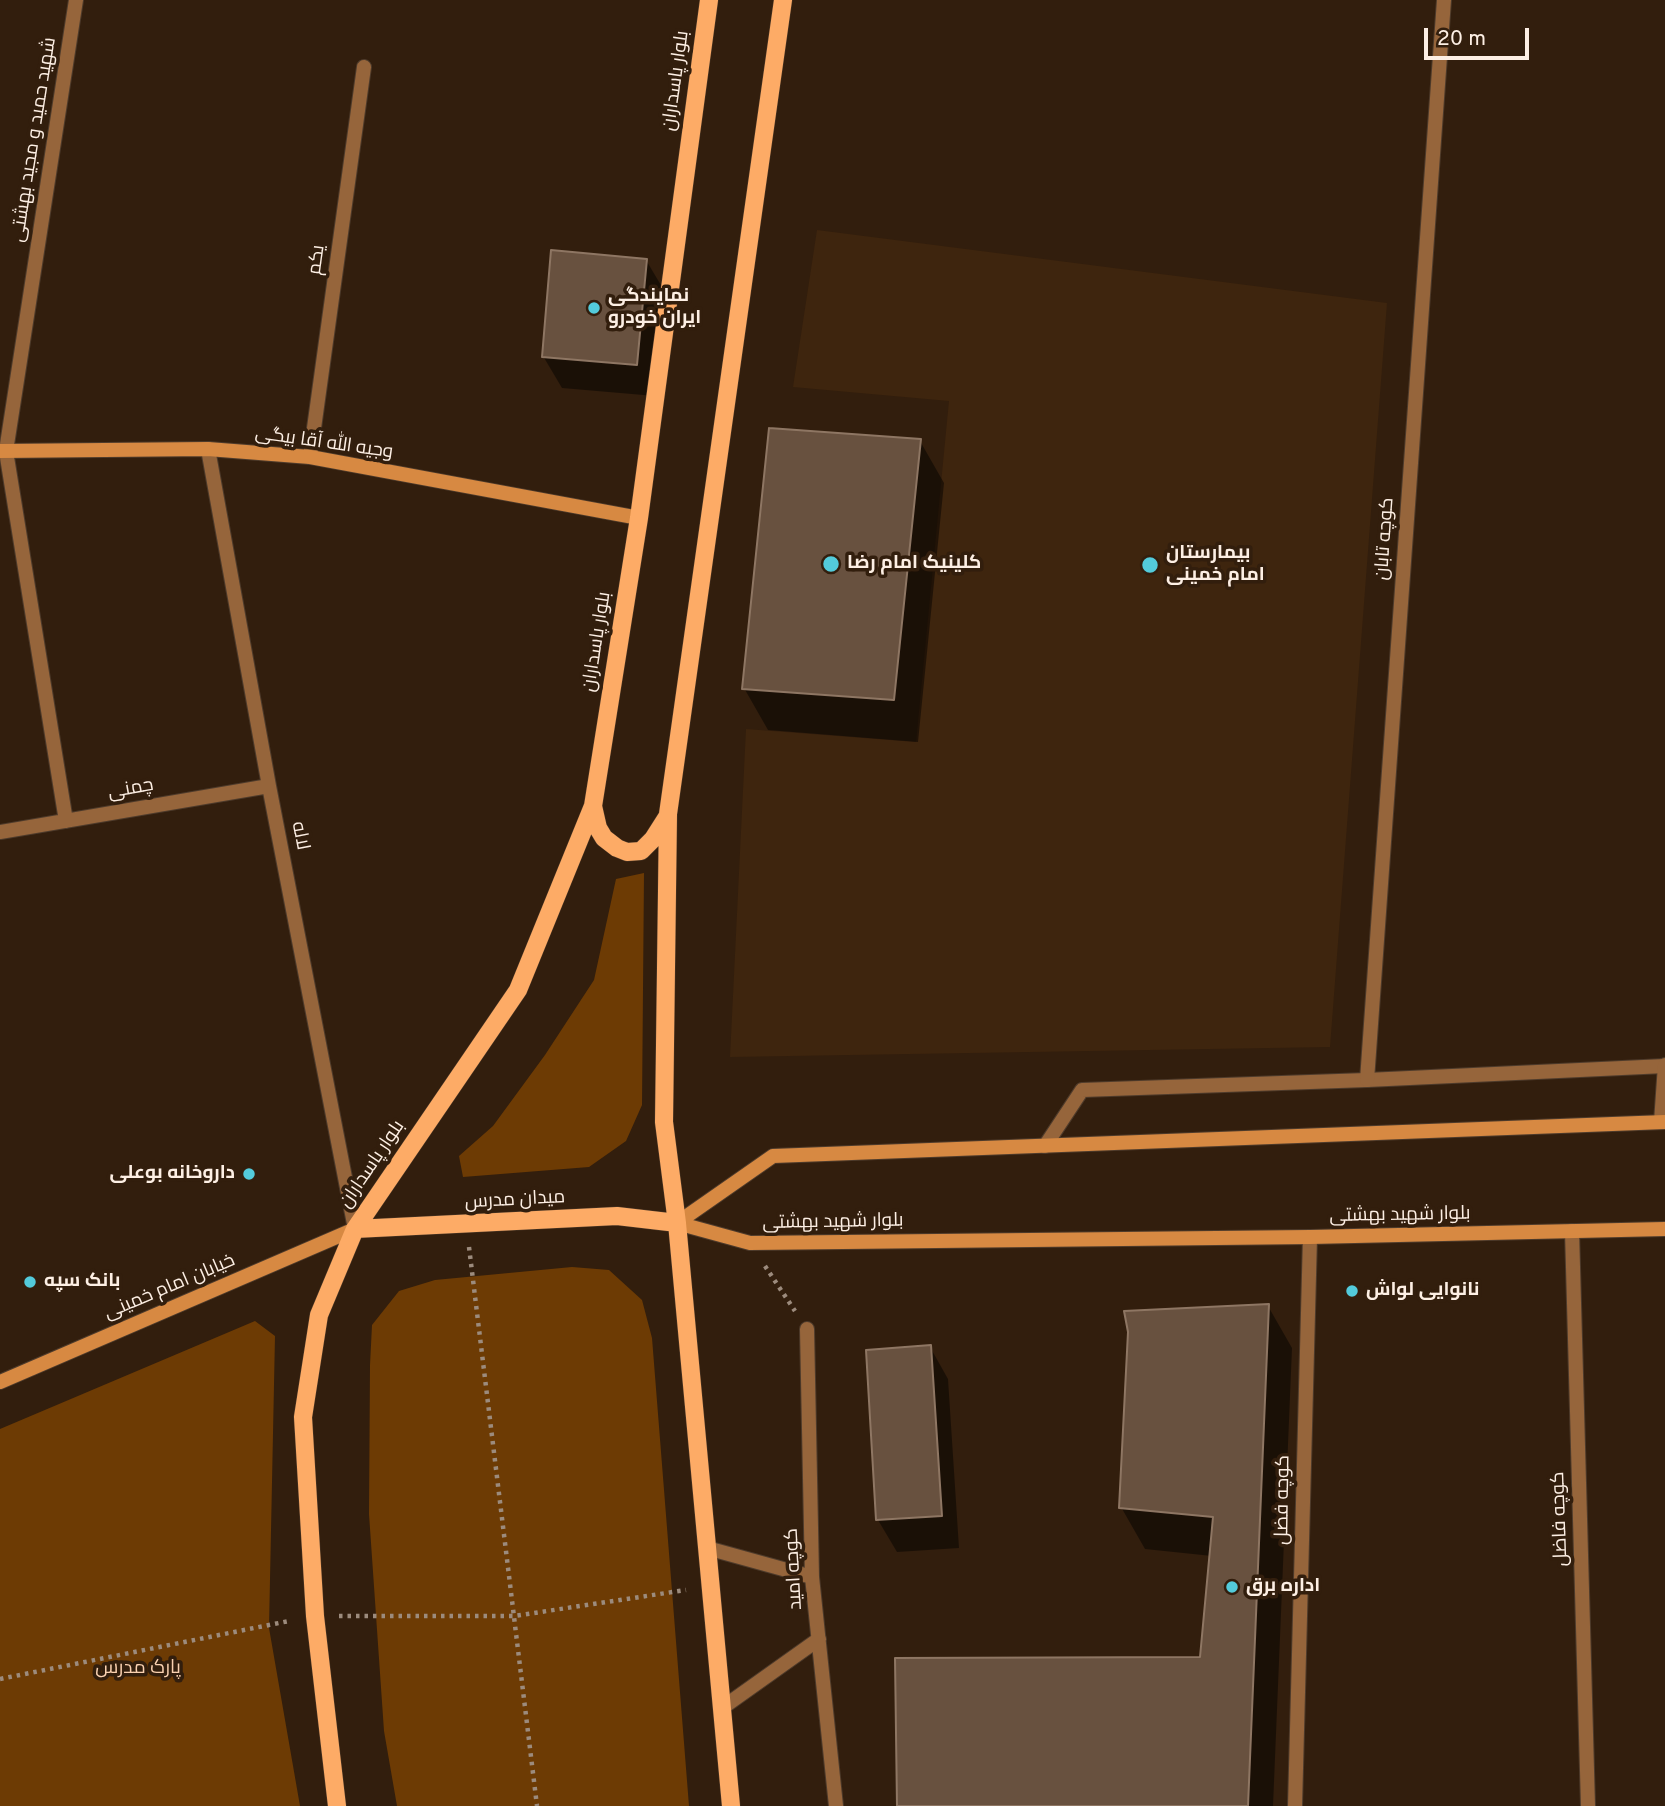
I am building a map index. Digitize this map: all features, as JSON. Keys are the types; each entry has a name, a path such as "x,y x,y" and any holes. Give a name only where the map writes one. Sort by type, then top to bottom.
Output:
{"main road":[{"name":"بلوار پاسداران","path":"355,1229 518,990 593,806 639,518 709,0"},
{"path":"731,1806 677,1223 664,1122 668,814 783,0"},
{"name":"وجیه الله آقا بیگی","path":"3,451 208,449 310,457 639,518"},
{"path":"593,806 598,828 604,838 627,852 641,851 653,839 668,814"},
{"path":"677,1223 773,1156 1663,1122"},
{"name":"میدان مدرس","path":"355,1229 617,1216 677,1223"},
{"name":"بلوار شهید بهشتی","path":"677,1223 750,1243 1310,1237 1665,1229"},
{"path":"337,1806 315,1615 303,1417 319,1315 355,1229"},
{"name":"خیابان امام خمینی","path":"0,1382 355,1229"}],"street":[{"name":"شهید حمید و مجید بهشتی","path":"66,821 3,451 76,0"},
{"name":"کوچه تابان","path":"1367,1080 1444,0"},
{"name":"یکم","path":"310,457 364,67"},
{"name":"لاله","path":"208,449 355,1229"},
{"name":"چمنی","path":"0,832 270,786"},
{"path":"1045,1146 1082,1090 1665,1066 1663,1122"},
{"name":"کوچه فاضل","path":"1572,1231 1588,1806"},
{"name":"کوچه فضل","path":"1295,1806 1310,1237"},
{"name":"کوچه امید","path":"807,1329 813,1577 836,1806"},
{"path":"708,1548 813,1577"},
{"path":"722,1708 819,1639"}],"path":[{"path":"467,1224 537,1806"},
{"path":"0,1679 315,1615 514,1616 711,1587"}],"shaded area":[{"name":"بیمارستان امام خمینی","path":"817,230 1387,303 1330,1047 730,1057 746,729 916,742 949,401 793,387"}],"green space":[{"path":"644,873 642,1105 626,1141 589,1167 463,1177 459,1156 493,1126 545,1055 594,980 616,879"},
{"path":"572,1267 609,1270 642,1300 652,1338 689,1806 397,1806 384,1731 369,1514 372,1325 399,1291 435,1280"},
{"name":"پارک مدرس","path":"255,1321 275,1336 269,1628 300,1806 0,1806 0,1429"}],"building":[{"name":"نمایندگی ایران خودرو","path":"551,250 647,259 637,365 542,357"},
{"name":"کلینیک امام رضا","path":"769,428 921,439 894,700 742,689"},
{"name":"اداره برق","path":"1269,1304 1248,1806 897,1806 895,1658 1200,1657 1213,1517 1119,1508 1128,1332 1124,1311"},
{"path":"931,1345 942,1516 876,1520 866,1350"}],"place":[{"name":"نمایندگی ایران خودرو","path":"594,308"},
{"name":"کلینیک امام رضا","path":"831,564"},
{"name":"بیمارستان امام خمینی","path":"1150,565"},
{"name":"داروخانه بوعلی","path":"249,1174"},
{"name":"بانک سپه","path":"30,1282"},
{"name":"نانوایی لواش","path":"1352,1291"},
{"name":"اداره برق","path":"1232,1587"}]}
